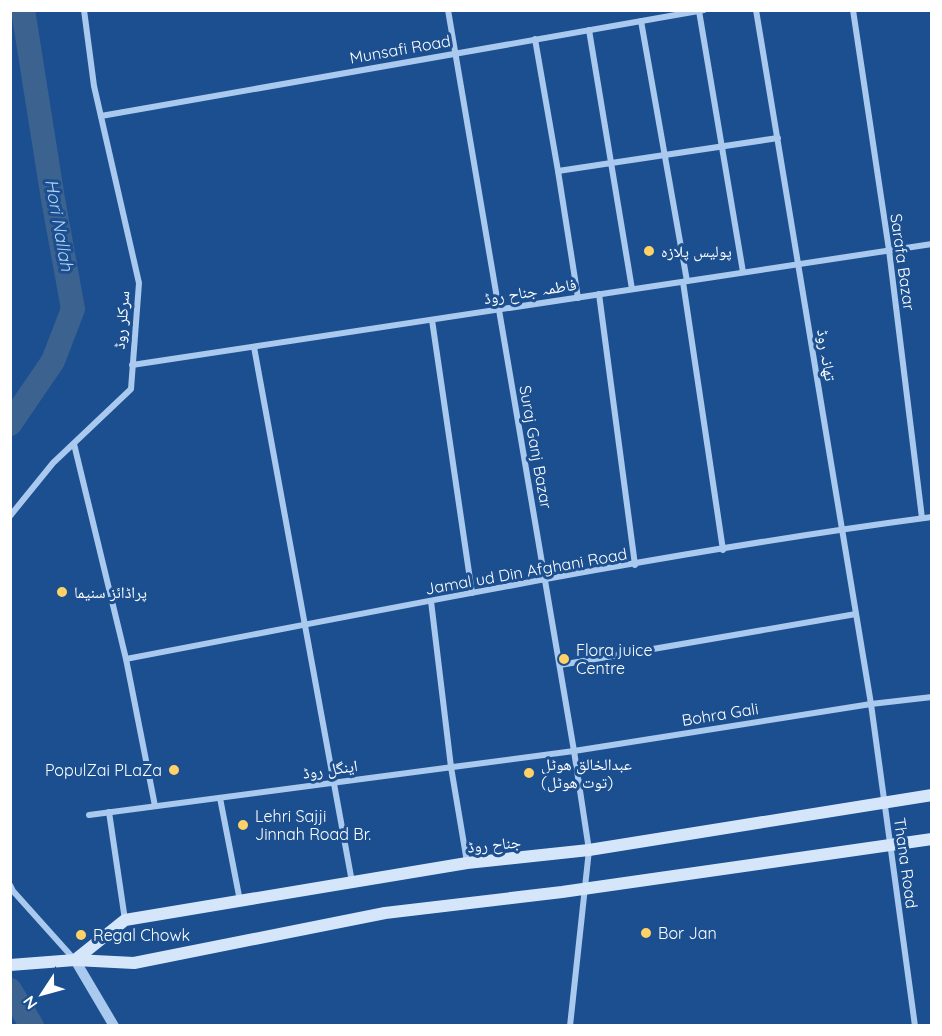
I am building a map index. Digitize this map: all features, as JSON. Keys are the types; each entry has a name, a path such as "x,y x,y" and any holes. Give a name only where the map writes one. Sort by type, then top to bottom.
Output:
{"main road":[{"name":"جناح روڈ","path":"75,960 125,920 467,863 589,850 932,795"},
{"path":"10,965 75,960 134,963 385,914 585,889 932,839"}],"street":[{"name":"سرکلر روڈ","path":"10,516 53,463 131,389 139,282 94,86 84,10"},
{"name":"Suraj Ganj Bazar","path":"448,10 560,666 589,850 570,1026"},
{"name":"تھانہ روڈ","path":"756,10 871,704"},
{"name":"Sarafa Bazar","path":"853,10 888,250 922,518"},
{"name":"Munsafi Road","path":"101,116 702,11"},
{"path":"702,11 743,272"},
{"path":"641,21 685,281 723,550"},
{"path":"589,30 632,289"},
{"path":"535,39 578,298"},
{"path":"558,171 777,138"},
{"name":"فاطمہ جناح روڈ","path":"132,365 932,244"},
{"path":"599,294 635,565"},
{"path":"432,320 472,593"},
{"path":"254,346 352,882"},
{"path":"74,444 126,659 155,806"},
{"name":"Jamal ud Din Afghani Road","path":"126,659 545,580 842,529 932,517"},
{"path":"431,601 467,863"},
{"path":"560,666 856,615"},
{"name":"Bohra Gali","path":"574,751 871,704 932,697"},
{"name":"Thana Road","path":"871,704 915,1026"},
{"name":"اینگل روڈ","path":"89,815 574,751"},
{"path":"220,798 240,901"},
{"path":"109,812 125,920"},
{"path":"10,885 75,960 114,1026"}],"waterway":[{"name":"Hori Nallah","path":"10,424 53,361 73,309 23,10"},
{"name":"Hori Nallah","path":"10,990 32,1026"}],"place":[{"name":"پولیس پلازہ","path":"649,251"},
{"name":"پراڈائز سنیما","path":"62,592"},
{"name":"Flora juice Centre","path":"564,659"},
{"name":"PopulZai PLaZa","path":"174,770"},
{"name":"عبدالخالق ھوٹل (توت ھوٹل)","path":"529,773"},
{"name":"Lehri Sajji Jinnah Road Br.","path":"243,825"},
{"name":"Bor Jan","path":"646,933"},
{"name":"Regal Chowk","path":"81,935"}]}
